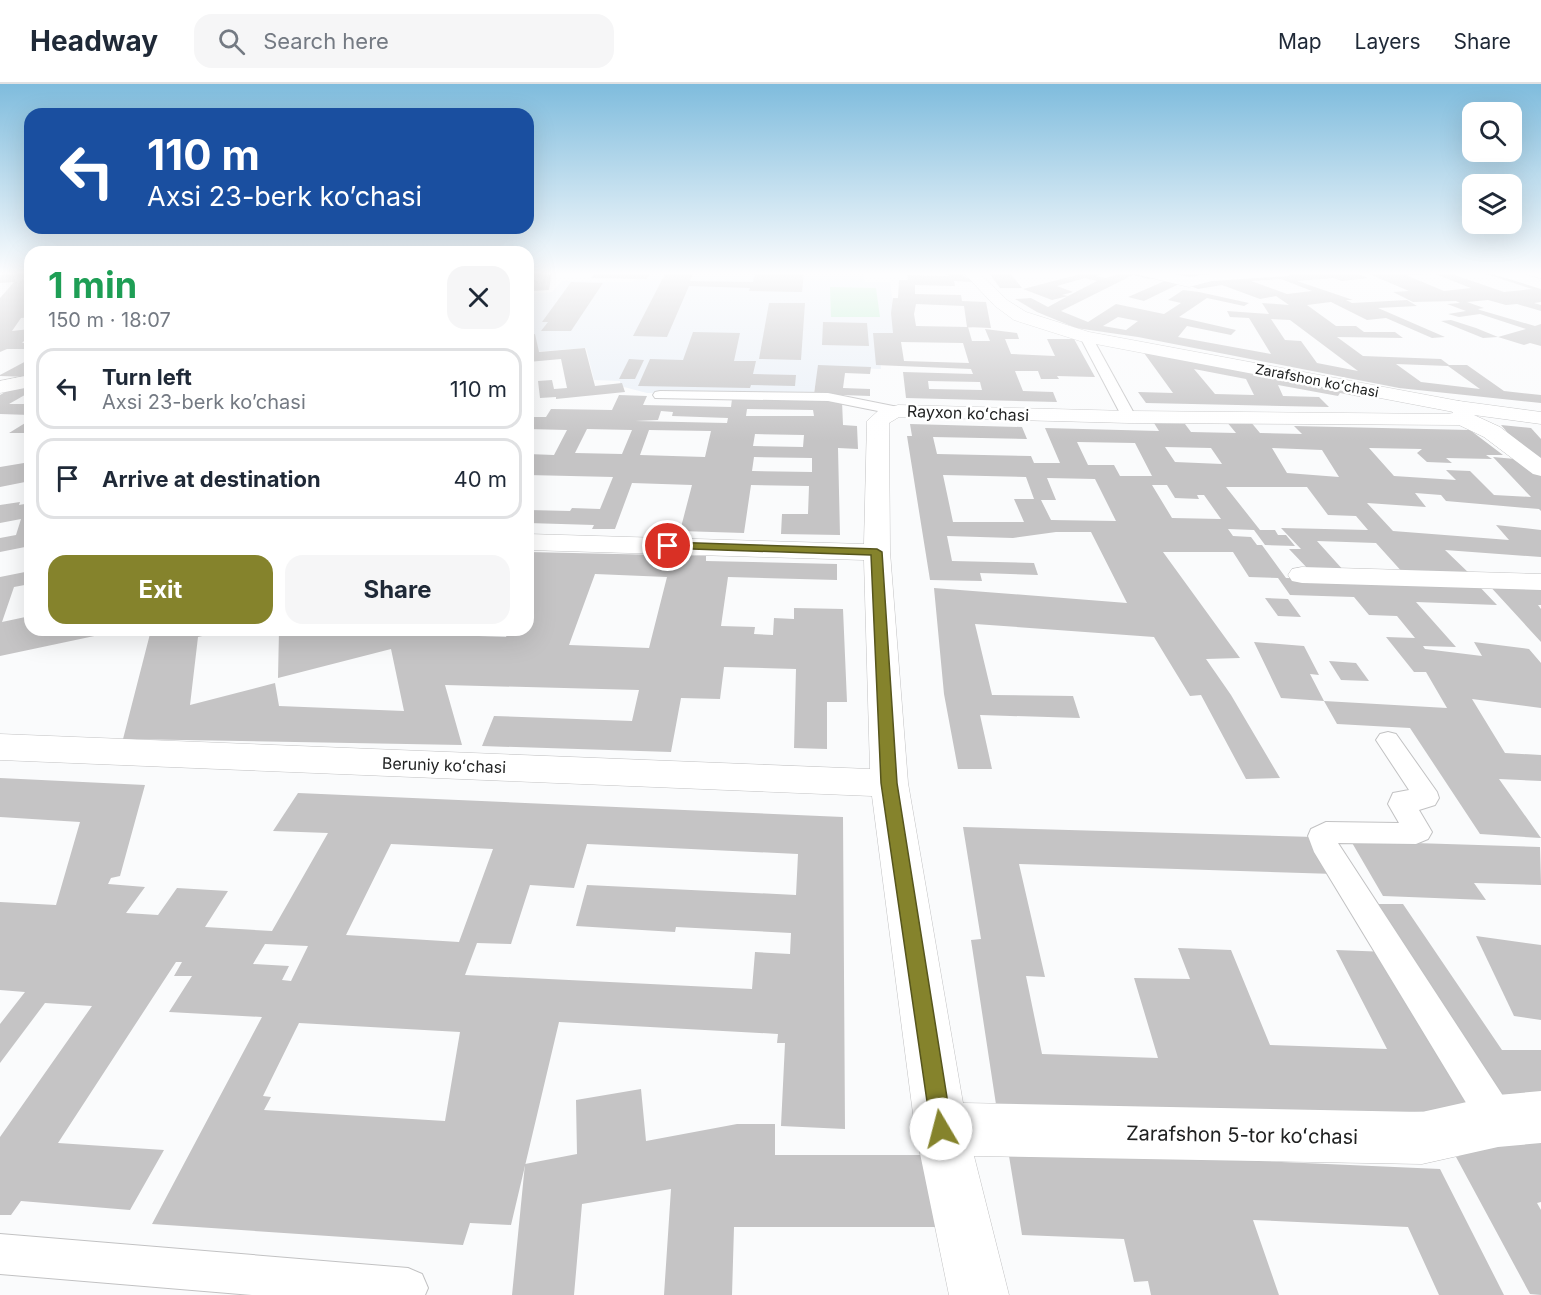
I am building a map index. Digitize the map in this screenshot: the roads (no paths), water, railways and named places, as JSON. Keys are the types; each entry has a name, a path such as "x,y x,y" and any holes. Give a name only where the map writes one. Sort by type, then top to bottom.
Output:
{"street":[{"name":"Zarafshon koʻchasi","path":"1059,329 1086,337 1460,412 1541,418"},
{"path":"0,387 24,382"},
{"name":"Rayxon koʻchasi","path":"980,1295 941,1129 889,783 877,552 878,421 885,415 898,411 1129,417 1447,420 1460,412"},
{"path":"1460,412 1492,432 1541,469"},
{"path":"534,542 877,552"},
{"path":"1302,575 1541,582"},
{"name":"Beruniy koʻchasi","path":"0,747 889,783"},
{"name":"Zarafshon 5-tor koʻchasi","path":"941,1129 1422,1138 1520,1119"}],"lane":[{"path":"1086,337 1129,417"},
{"path":"660,395 828,397 898,411"},
{"path":"1388,740 1424,792 1426,798 1402,800 1401,804 1419,832 1416,834 1326,832 1321,836 1520,1119"},
{"path":"0,1254 408,1288"}]}
